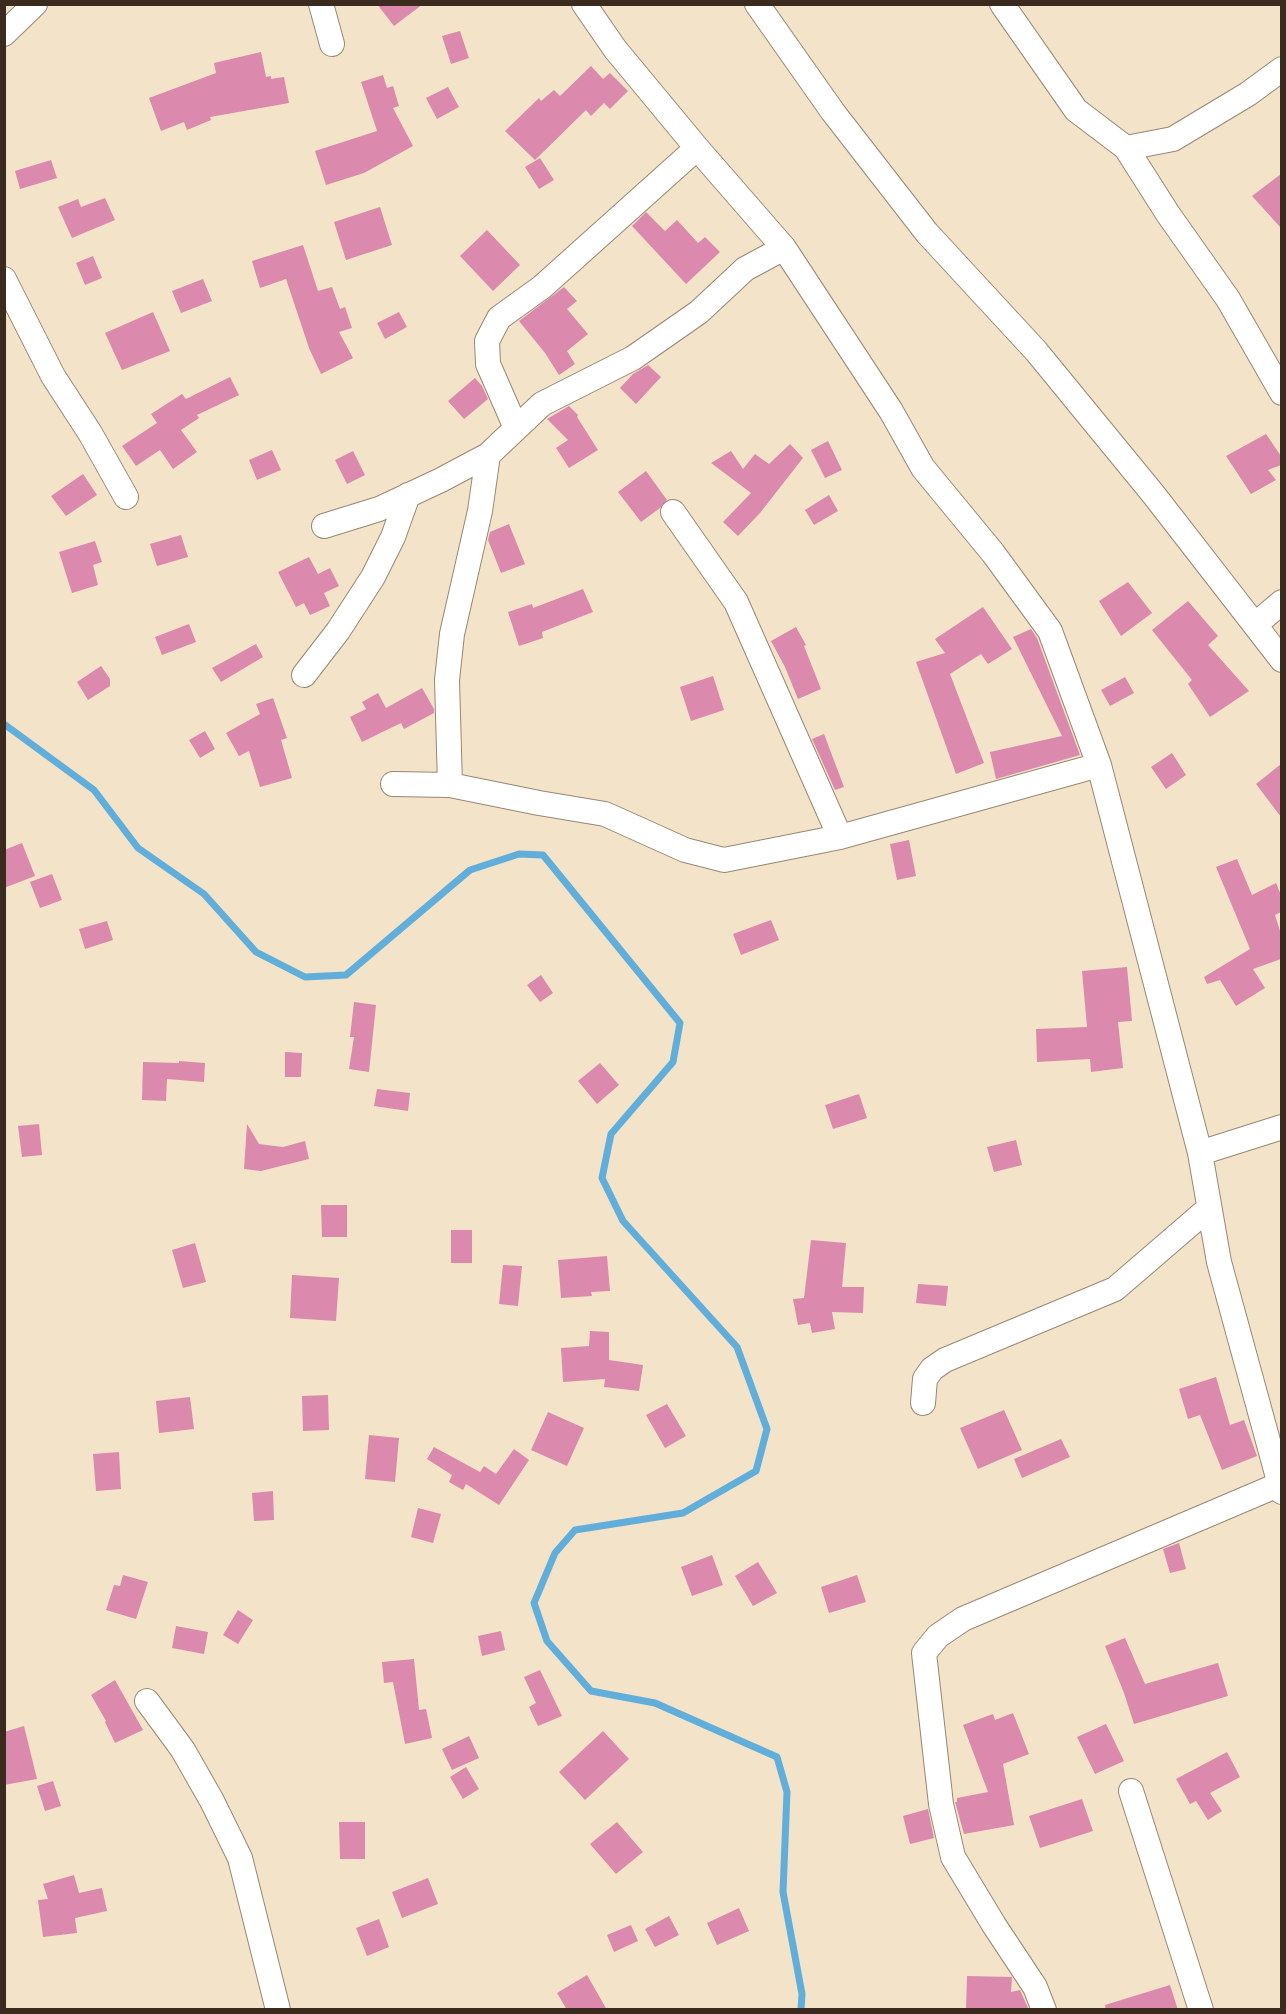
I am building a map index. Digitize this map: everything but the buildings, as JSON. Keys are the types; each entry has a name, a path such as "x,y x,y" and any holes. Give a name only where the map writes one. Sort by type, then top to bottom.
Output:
{"street":[{"path":"4,34 35,4"},
{"path":"321,4 332,44"},
{"path":"585,4 615,50 696,148 784,248 891,411 922,468 993,553 1050,631 1099,765 1200,1154 1219,1262 1280,1489 963,1619 938,1636 924,1653 941,1804 953,1857 1035,1987 1044,2010"},
{"path":"757,4 833,112 927,233 1036,351 1154,495 1256,624 1281,660"},
{"path":"1002,4 1076,110 1125,148 1168,214 1275,365 1281,393"},
{"path":"1125,148 1173,139 1248,94 1281,69"},
{"path":"516,428 488,364 486,341 499,318 542,287 696,148"},
{"path":"324,526 378,509 488,455 542,404 633,358 699,312 745,268 784,248"},
{"path":"4,279 53,376 90,433 126,497"},
{"path":"450,785 447,717 448,669 452,634 480,511 488,455"},
{"path":"304,675 338,631 373,577 393,537 408,495"},
{"path":"673,512 736,602 840,837"},
{"path":"1256,624 1281,602"},
{"path":"393,784 450,785 605,814 685,850 724,860 840,837 1099,765"},
{"path":"1200,1154 1281,1127"},
{"path":"923,1403 925,1379 932,1369 945,1360 1115,1289 1209,1208"},
{"path":"147,1701 183,1750 212,1801 240,1858 278,2010"},
{"path":"1131,1791 1201,2010"}],"waterway":[{"path":"4,724 94,790 138,848 204,894 256,952 305,977 346,975 470,870 519,854 543,855 680,1023 673,1062 611,1134 602,1178 623,1221 737,1347 767,1429 756,1471 683,1513 575,1530 555,1553 534,1603 547,1641 591,1691 655,1703 777,1757 787,1792 783,1892 802,1994 801,2010"}]}
